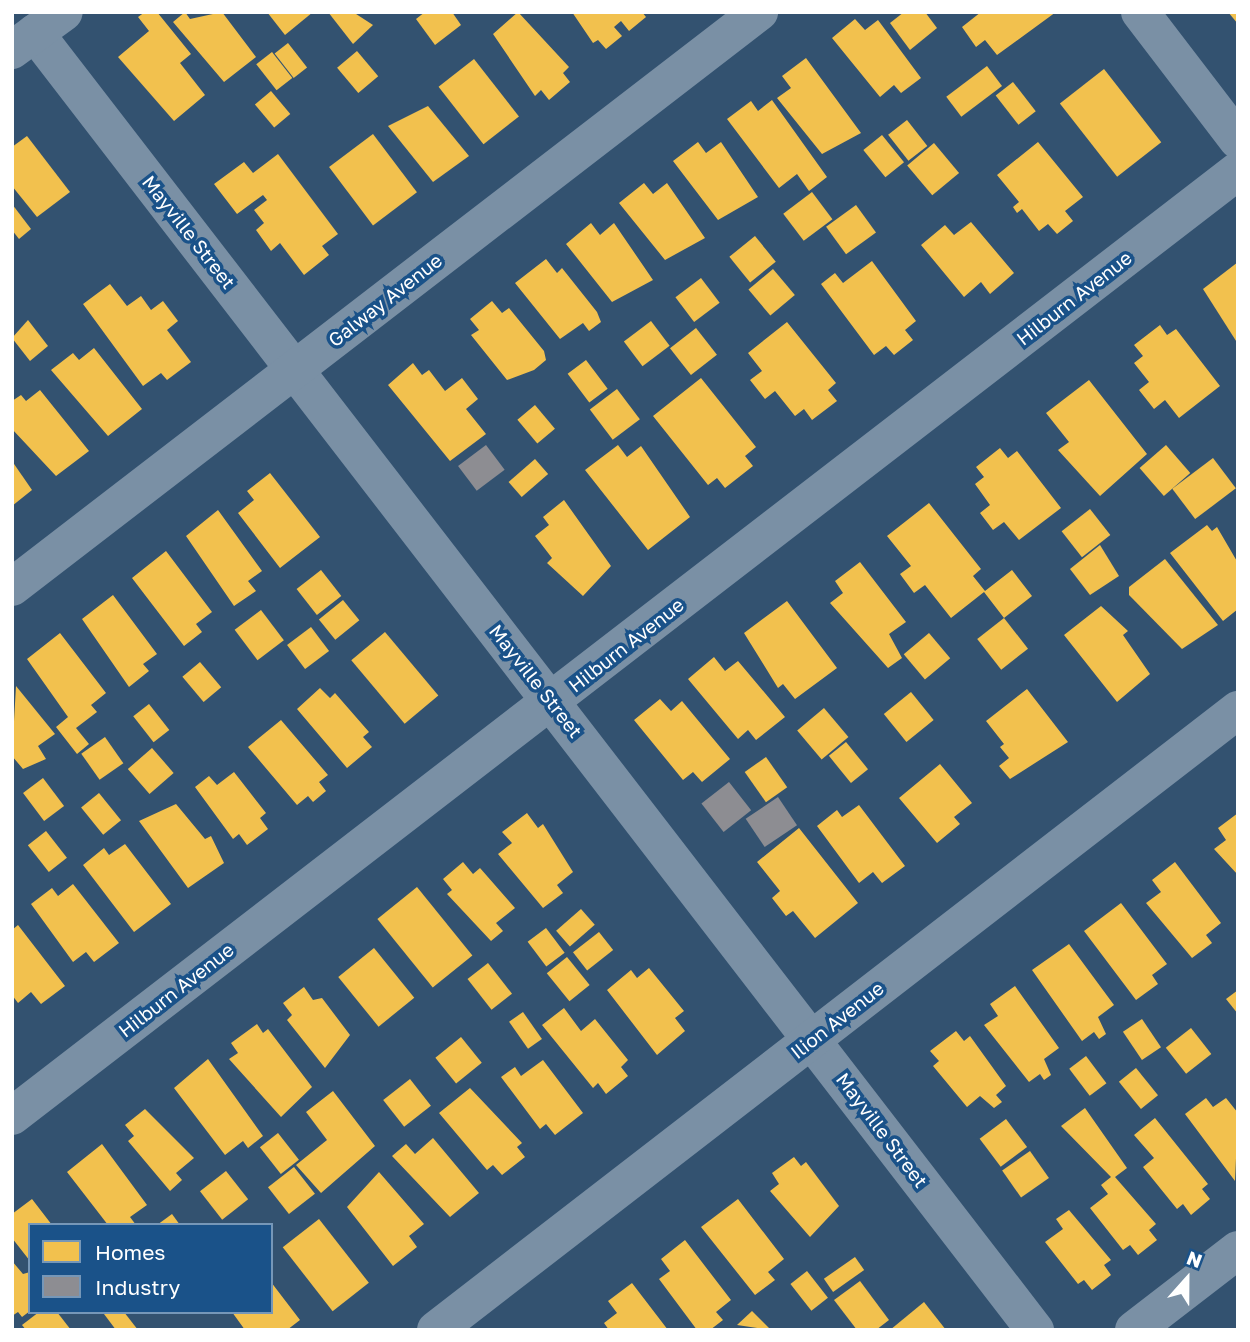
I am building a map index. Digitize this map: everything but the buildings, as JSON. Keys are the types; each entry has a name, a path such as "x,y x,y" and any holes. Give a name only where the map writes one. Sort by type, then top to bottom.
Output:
{"street":[{"name":"Galway Avenue","path":"12,587 759,12"},
{"path":"1140,12 1238,140"},
{"name":"Mayville Street","path":"37,32 1035,1330"},
{"name":"Hilburn Avenue","path":"12,1116 1238,171"},
{"name":"Ilion Avenue","path":"436,1330 1238,710"},
{"path":"1135,1330 1238,1250"}]}
